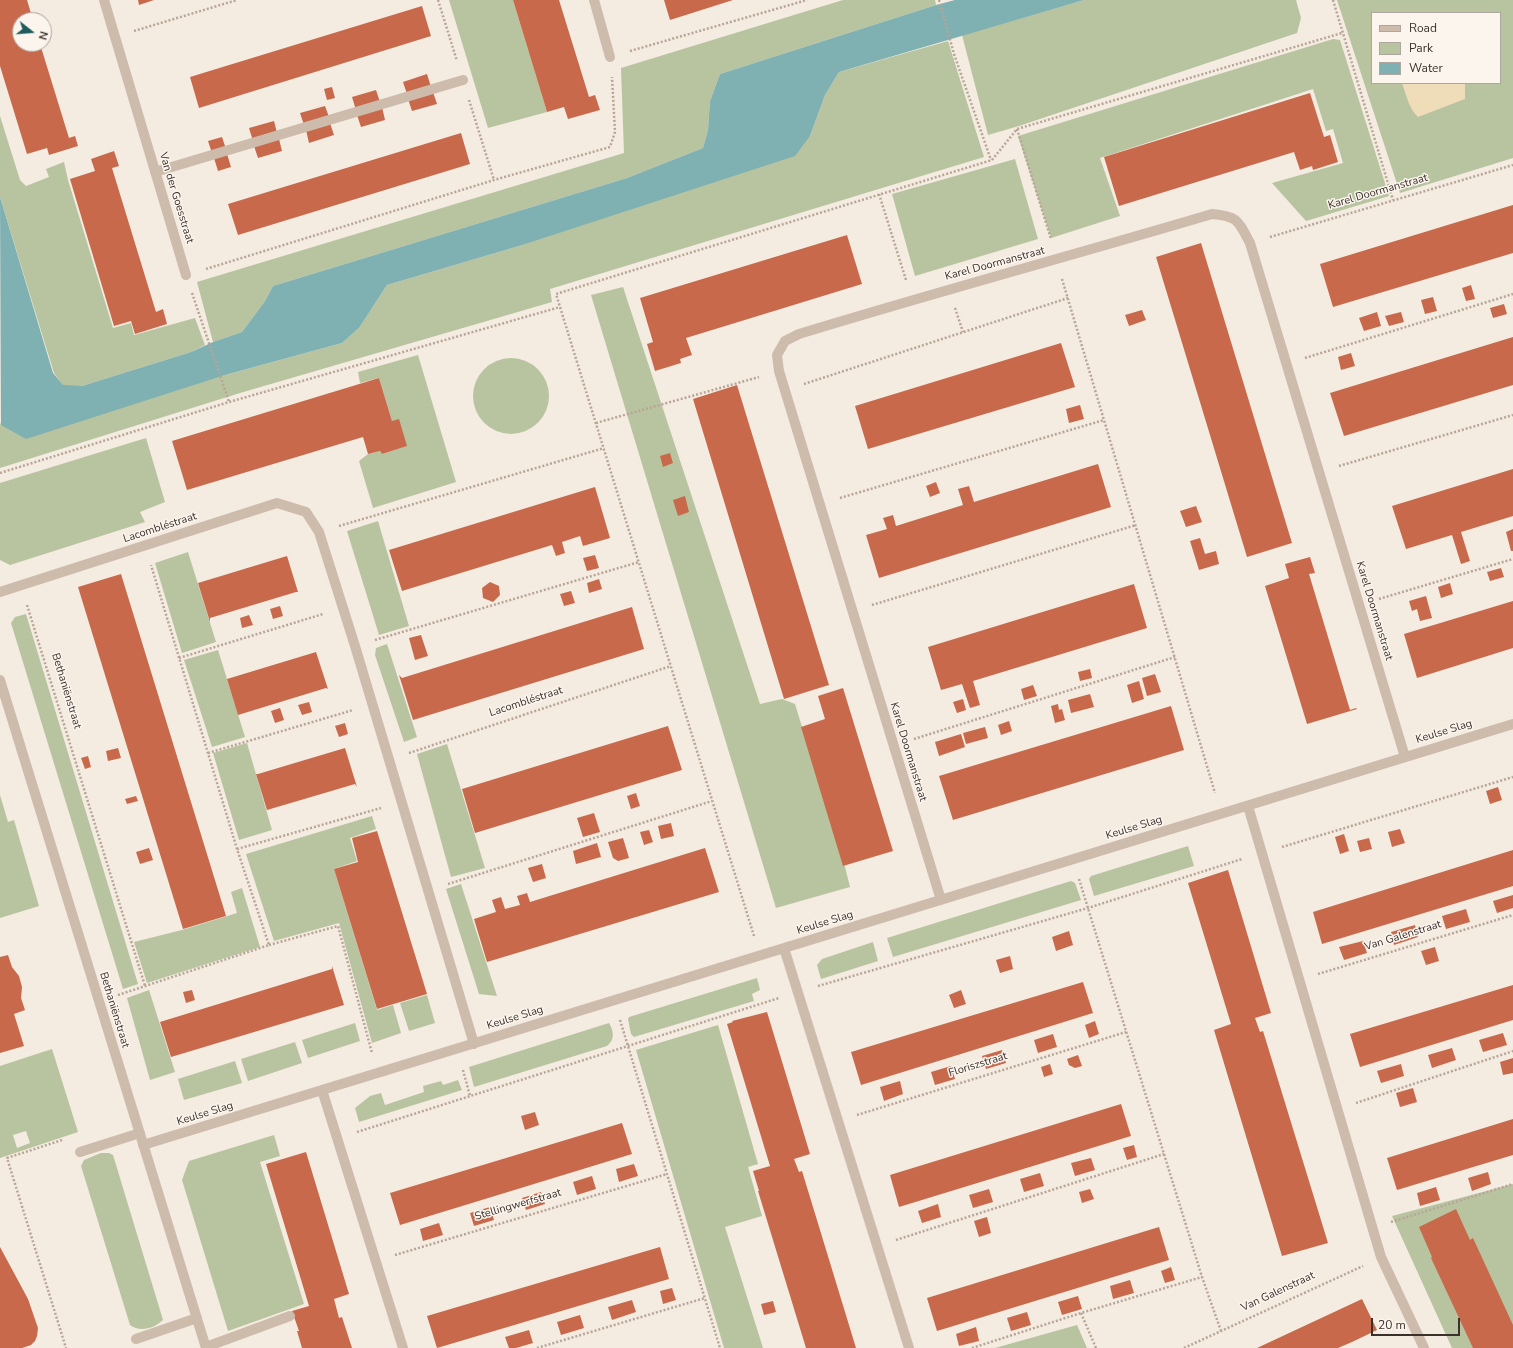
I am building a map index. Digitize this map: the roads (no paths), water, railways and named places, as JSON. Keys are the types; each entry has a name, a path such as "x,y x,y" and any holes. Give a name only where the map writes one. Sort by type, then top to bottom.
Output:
{"street":[{"name":"Van der Goesstraat","path":"104,0 186,275"},
{"path":"594,0 610,57"},
{"path":"155,172 463,80"},
{"name":"Karel Doormanstraat","path":"941,900 779,371 777,355 785,341 799,334 1212,214 1228,216 1239,222 1250,243 1405,757"},
{"name":"Lacombléstraat","path":"0,592 277,504 306,512 319,532 355,646 474,1044"},
{"name":"Bethaniënstraat","path":"0,680 206,1348"},
{"name":"Keulse Slag","path":"144,1145 1513,724"},
{"path":"1248,806 1381,1257 1424,1348"},
{"path":"784,948 909,1348"},
{"path":"322,1090 403,1348"},
{"path":"80,1152 140,1133"},
{"path":"206,1348 290,1316"},
{"path":"136,1339 196,1318"}],"water":[{"path":"955,0 1084,0 839,72 825,95 810,136 795,156 519,246 387,285 359,328 342,343 225,375 26,439 1,425 0,197 53,373 63,385 82,386 191,352 213,342 242,332 265,301 273,286 627,178 703,148 708,130 710,101 720,74"}]}
